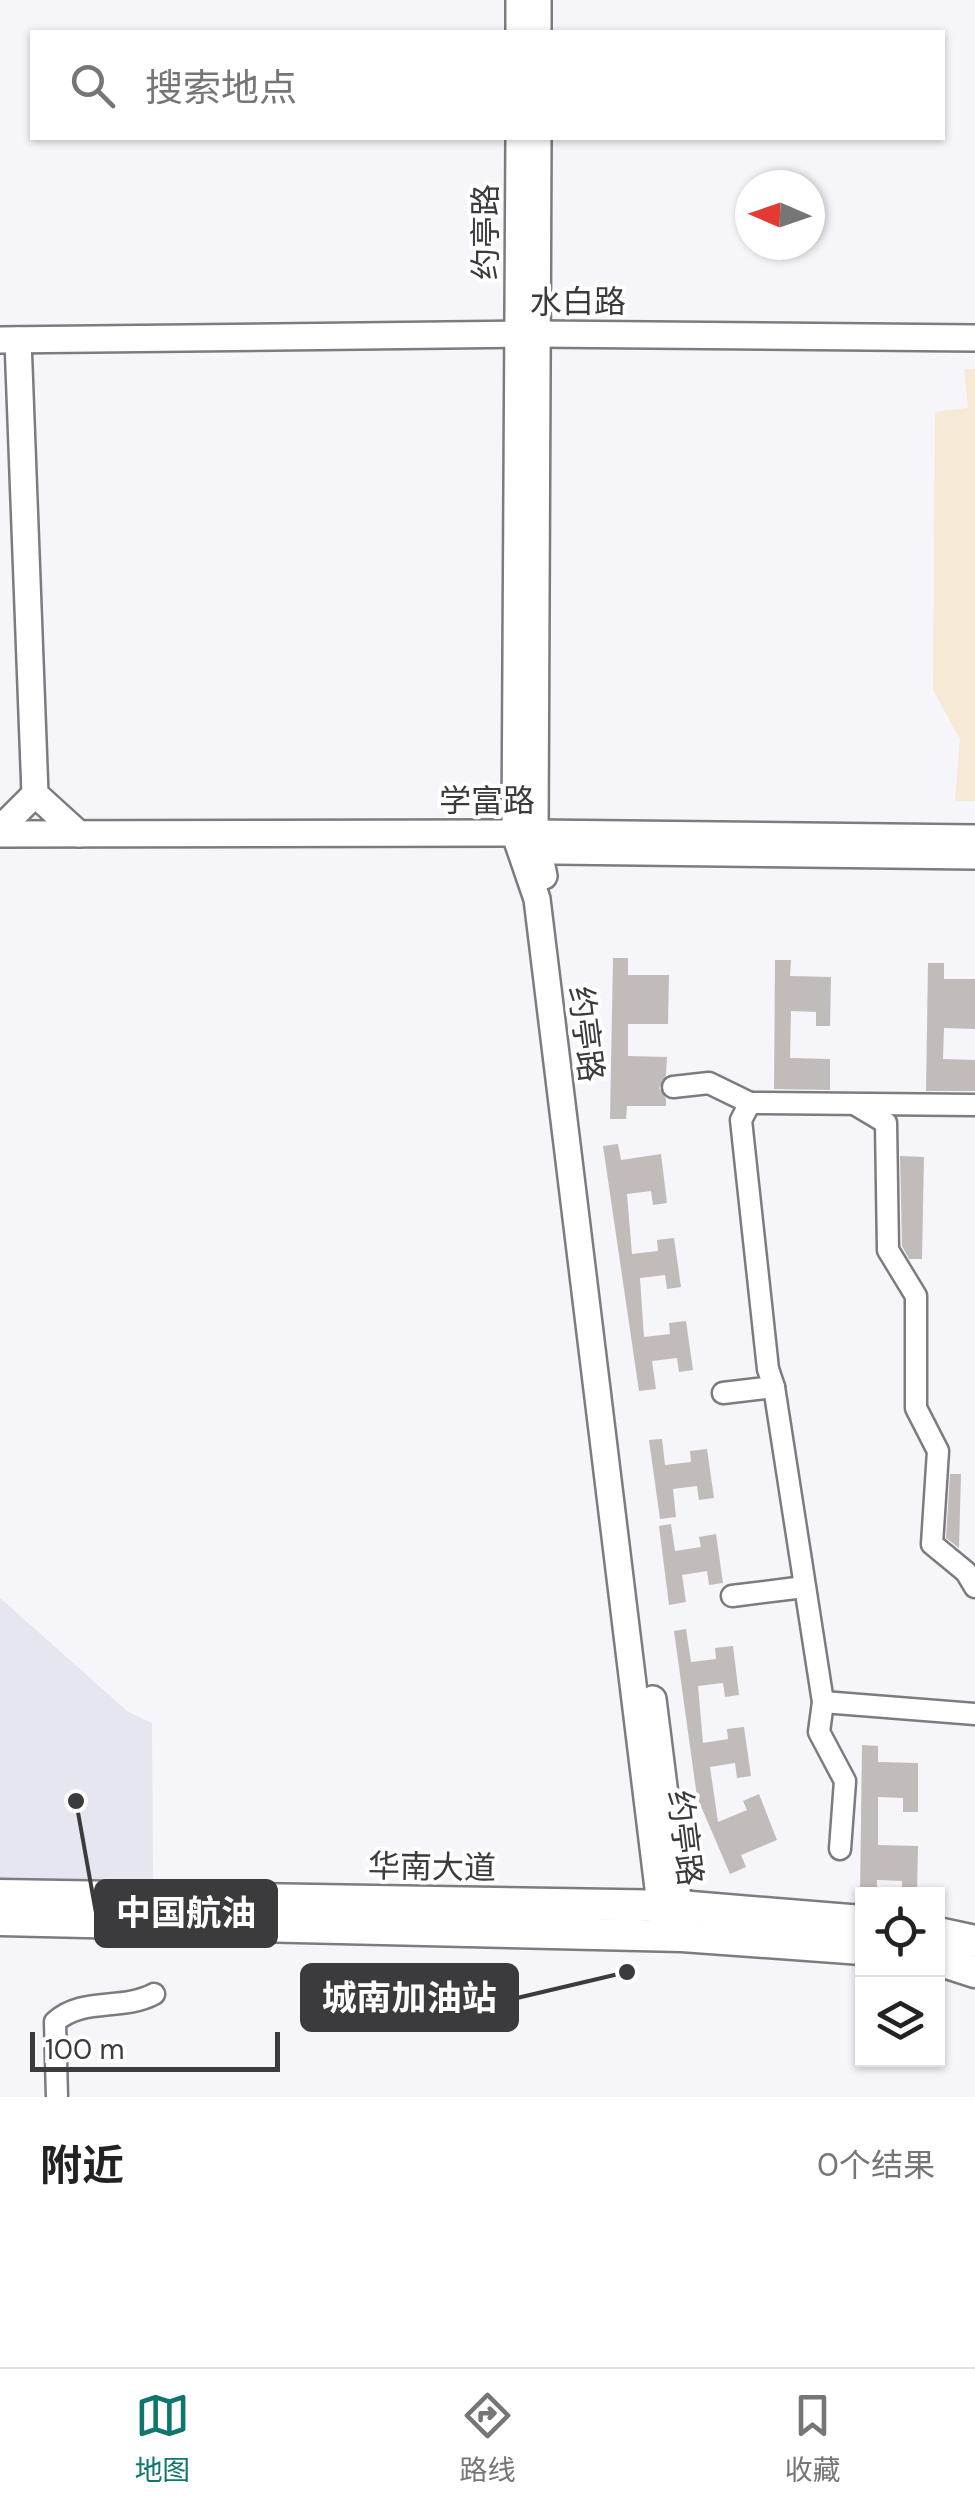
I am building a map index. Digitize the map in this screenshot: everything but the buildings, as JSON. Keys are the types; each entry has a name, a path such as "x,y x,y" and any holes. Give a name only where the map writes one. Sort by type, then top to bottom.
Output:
{"main road":[{"name":"华南大道","path":"0,1895 671,1921 855,1948"},
{"name":"华南大道","path":"0,1920 855,1922"},
{"path":"945,1935 975,1941"},
{"path":"945,1962 975,1972"}],"street":[{"path":"519,0 519,30"},
{"path":"538,0 538,30"},
{"name":"约亭路","path":"519,140 528,334"},
{"name":"约亭路","path":"538,140 528,334 526,842 550,899 671,1921"},
{"name":"水白路","path":"9,340 528,334 975,338"},
{"path":"9,340 35,794 79,834"},
{"path":"0,831 35,794"},
{"name":"学富路","path":"0,831 975,856"},
{"name":"学富路","path":"0,849 975,838"},
{"path":"674,1086 709,1083 750,1103 975,1104"},
{"path":"750,1103 741,1120 768,1369 774,1386 823,1702 819,1732 844,1781 840,1850"},
{"path":"855,1104 886,1123 888,1250 916,1296 916,1408 938,1451 932,1544 966,1572 975,1587"},
{"path":"723,1392 774,1386"},
{"path":"732,1596 804,1588"},
{"path":"823,1702 975,1714"},
{"path":"57,2097 56,2022 68,2010 142,2001 154,1994"}],"shaded area":[{"path":"964,369 975,369 975,801 955,801 960,739 933,690 935,412 968,408"},
{"path":"0,1598 127,1711 152,1723 153,1881 0,1878"}],"place":[{"name":"中国航油","path":"76,1801"},
{"name":"城南加油站","path":"627,1972"}]}
